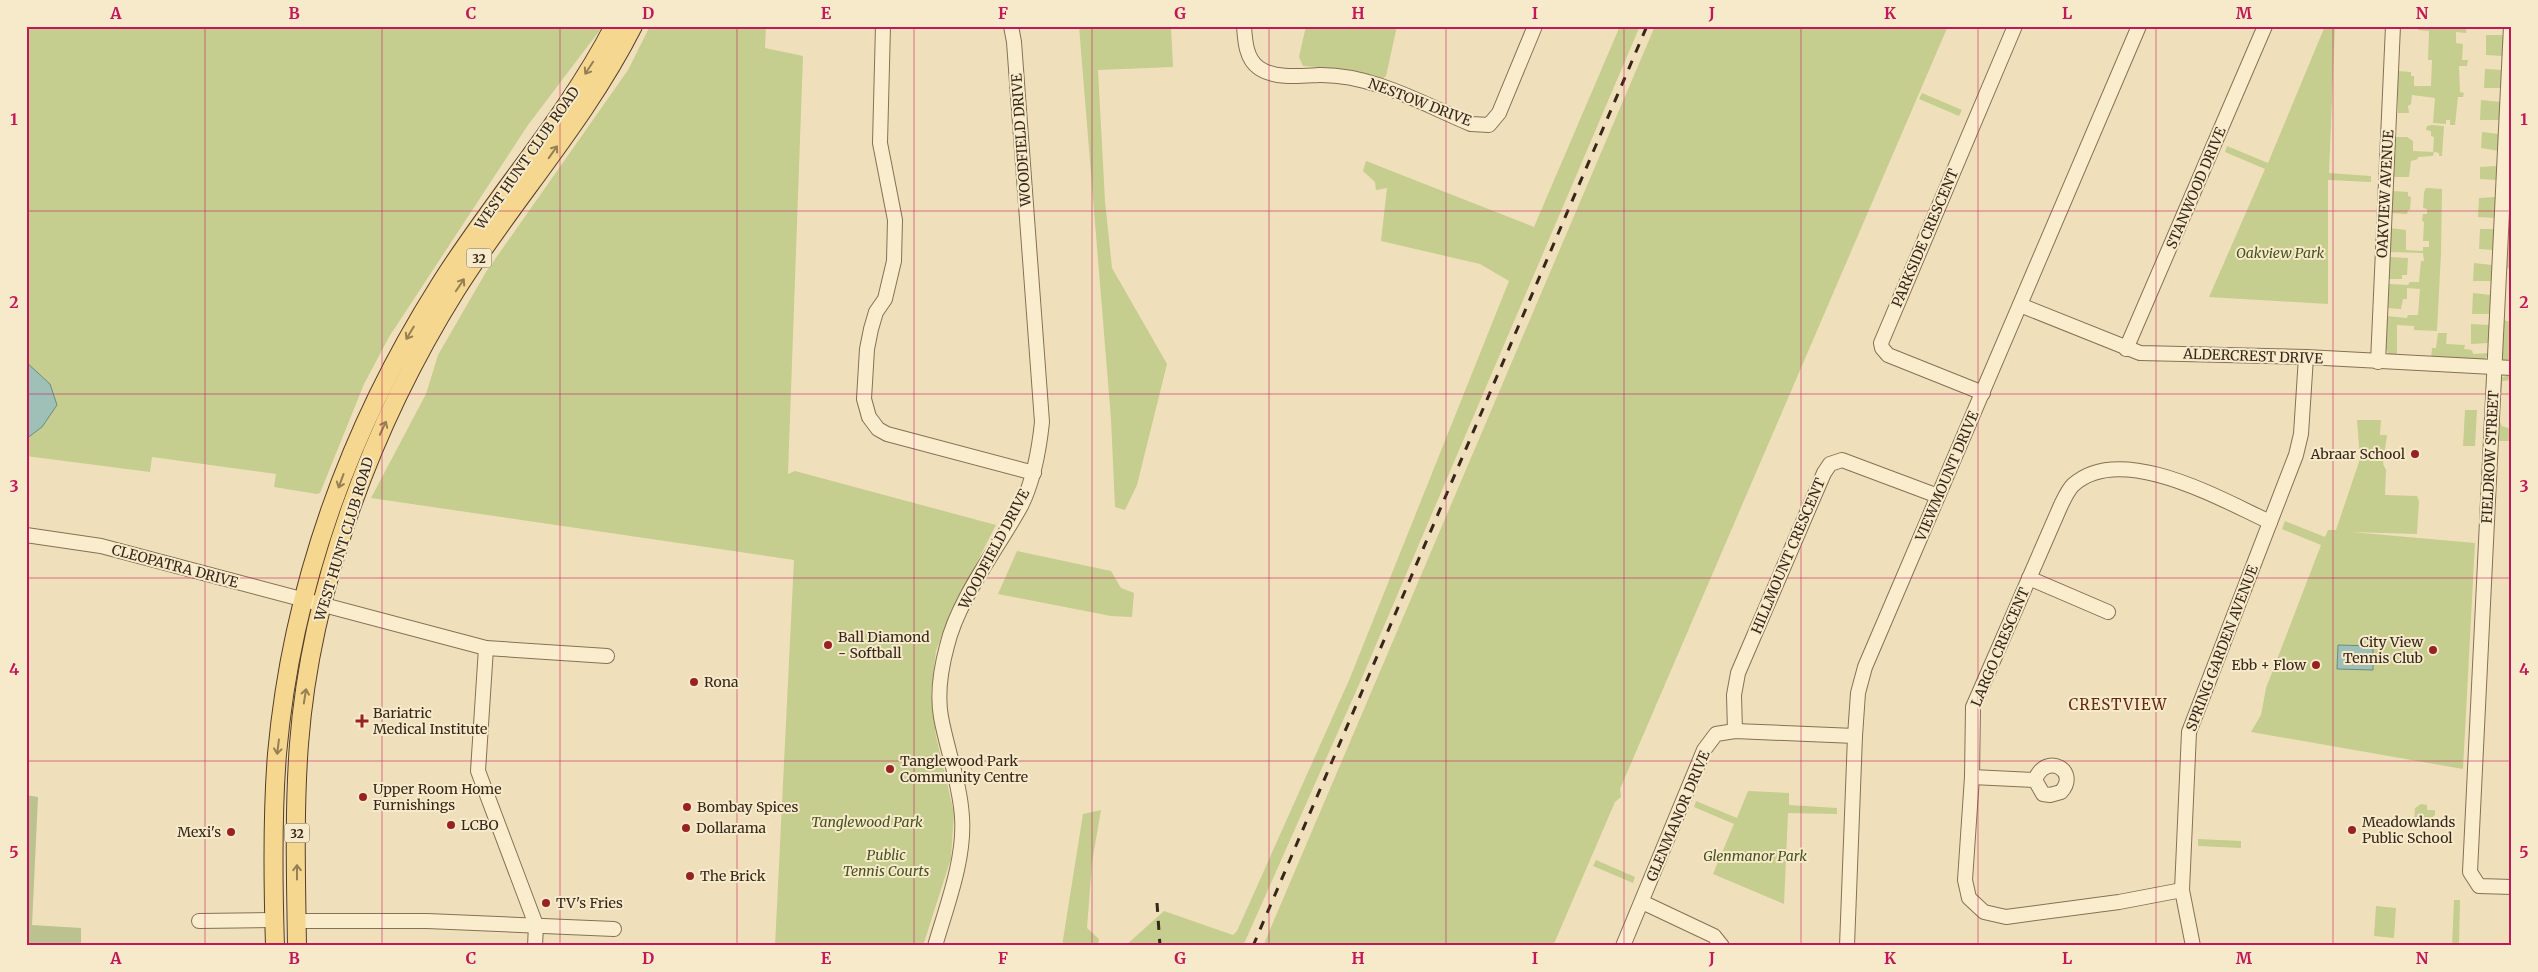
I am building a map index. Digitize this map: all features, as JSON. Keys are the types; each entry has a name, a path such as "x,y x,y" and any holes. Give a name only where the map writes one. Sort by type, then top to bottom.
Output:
{"main road":[{"name":"WEST HUNT CLUB ROAD","path":"275,946 277,754 291,660 303,601 323,530 342,475 366,420 403,346 439,285 568,100 614,26"},
{"name":"WEST HUNT CLUB ROAD","path":"297,946 299,744 312,653 322,605 352,506 373,448 428,338 458,288 588,102 633,26"},
{"path":"276,920 297,921"}],"street":[{"path":"883,26 880,143 895,220 894,261 884,299 876,312 867,349 864,399 869,417 878,430 887,434 1034,473"},
{"name":"WOODFIELD DRIVE","path":"935,946 955,875 960,848 962,817 941,715 940,689 947,644 960,612 1022,504 1034,473 1042,422 1014,42 1010,26"},
{"name":"NESTOW DRIVE","path":"1244,26 1245,43 1251,59 1265,71 1275,74 1320,75 1364,80 1471,124 1488,125 1499,114 1535,26"},
{"name":"PARKSIDE CRESCENT","path":"1983,393 1888,355 1882,348 1881,343 2015,26"},
{"name":"VIEWMOUNT DRIVE","path":"1847,946 1855,736 1858,693 1865,667 2139,26"},
{"name":"STANWOOD DRIVE","path":"2126,349 2265,26"},
{"name":"OAKVIEW AVENUE","path":"2378,362 2393,26"},
{"name":"FIELDROW STREET","path":"2511,26 2470,872 2479,886 2512,887"},
{"name":"ALDERCREST DRIVE","path":"2020,305 2140,353 2306,358 2512,368"},
{"name":"SPRING GARDEN AVENUE","path":"2194,946 2182,890 2189,732 2296,455 2300,434 2306,358"},
{"name":"HILLMOUNT CRESCENT","path":"1735,732 1734,695 1738,673 1820,482 1830,464 1842,460 1938,496"},
{"name":"LARGO CRESCENT","path":"2182,890 2119,902 2006,917 1984,912 1969,898 1965,880 1972,776 1973,707 2061,505 2073,486 2091,475 2105,470 2134,470 2173,479 2270,522"},
{"name":"CLEOPATRA DRIVE","path":"26,535 100,546 486,648 607,656"},
{"path":"2029,578 2108,612"},
{"path":"486,648 478,771 536,925 535,946"},
{"name":"GLENMANOR DRIVE","path":"1623,946 1704,750 1716,734 1735,732 1855,736"},
{"path":"1972,776 2035,780"},
{"path":"1642,902 1714,936 1722,946"},
{"path":"199,922 276,920"},
{"path":"297,921 427,921 614,929"}],"green space":[{"path":"26,26 603,26 528,125 389,337 364,384 320,493 317,494 274,487 276,474 152,457 150,472 26,456"},
{"path":"650,26 766,26 765,48 803,56 788,474 795,471 996,525 949,617 936,651 931,692 936,736 954,813 951,858 923,946 775,946 794,560 371,498 426,394 438,355 486,272 628,70"},
{"path":"1079,26 1171,26 1173,67 1098,70 1105,201 1112,268 1167,364 1137,485 1125,510 1115,507 1111,419"},
{"path":"1306,26 1397,26 1386,76 1382,79 1342,69 1303,66 1299,57"},
{"path":"1620,26 1640,26 1361,680 1243,946 1125,946 1164,911 1233,935 1237,931 1350,678 1509,281 1480,264 1381,241 1387,188 1376,190 1375,182 1363,171 1366,161 1534,227"},
{"path":"1655,26 1948,26 1620,789 1621,797 1615,802 1553,946 1263,946"},
{"name":"Oakview Park","path":"2325,26 2335,26 2329,173 2371,176 2371,182 2328,180 2328,304 2209,297 2265,169 2225,152 2227,146 2268,163"},
{"path":"2418,26 2467,26 2466,33 2456,32 2456,43 2463,44 2462,60 2468,60 2467,66 2459,66 2460,92 2464,93 2463,97 2458,97 2455,125 2450,125 2450,120 2446,120 2446,124 2433,123 2435,98 2412,95 2411,104 2408,106 2409,113 2398,113 2398,71 2411,72 2411,76 2414,76 2414,86 2431,86 2432,60 2428,60 2429,31 2418,30"},
{"path":"2486,35 2504,35 2503,56 2486,55"},
{"path":"2485,69 2503,70 2502,88 2484,88"},
{"path":"1922,93 1962,110 1959,116 1919,99"},
{"path":"2481,100 2501,102 2500,120 2480,120"},
{"path":"2427,126 2444,126 2442,156 2434,152 2433,156 2418,157 2418,159 2411,161 2409,177 2394,177 2395,137 2407,137 2413,141 2413,151 2433,152 2434,137 2431,136 2431,131 2426,130"},
{"path":"2482,132 2499,134 2499,151 2481,148"},
{"path":"2497,166 2497,180 2480,179 2480,167"},
{"path":"2426,188 2442,189 2437,331 2414,330 2414,326 2397,325 2397,357 2389,355 2386,349 2387,316 2407,318 2408,315 2418,315 2420,289 2407,288 2407,299 2403,299 2401,309 2388,308 2389,284 2408,285 2410,282 2419,282 2421,261 2424,261 2423,253 2390,252 2391,228 2406,230 2406,250 2423,251 2423,247 2429,247 2429,241 2423,241 2423,214 2427,214 2427,209 2423,208"},
{"path":"2393,191 2408,192 2408,196 2411,197 2410,210 2408,210 2407,214 2392,213"},
{"path":"2495,197 2495,218 2478,217 2479,198"},
{"path":"2480,229 2493,229 2493,250 2479,249"},
{"path":"2507,234 2512,234 2512,269 2505,268"},
{"path":"2390,257 2408,258 2407,275 2402,275 2402,279 2389,279"},
{"path":"2474,263 2492,265 2491,281 2473,281"},
{"path":"2473,293 2491,295 2489,314 2472,314"},
{"path":"2503,320 2512,322 2512,363 2504,362 2501,358"},
{"path":"2471,324 2489,325 2489,343 2471,344"},
{"path":"2438,333 2447,333 2446,344 2465,345 2464,349 2472,350 2473,354 2489,353 2484,360 2431,359 2432,348 2436,348"},
{"path":"2512,374 2512,380 2502,381 2499,420 2502,426 2511,429 2511,441 2498,441 2500,378"},
{"path":"2465,410 2477,410 2475,446 2463,446"},
{"path":"2357,420 2381,420 2380,435 2387,435 2383,464 2386,470 2385,495 2417,496 2419,501 2417,534 2351,532 2475,543 2463,769 2251,732 2261,715 2266,688 2321,545 2282,529 2285,521 2325,537 2328,530 2336,530 2360,459"},
{"path":"1017,551 1111,571 1121,588 1134,593 1132,617 1111,616 998,594"},
{"name":"Glenmanor Park","path":"1748,791 1789,793 1789,805 1837,808 1837,814 1788,813 1784,904 1713,874 1734,824 1694,807 1696,801 1737,818"},
{"path":"26,795 38,797 32,925 81,928 81,946 26,946"},
{"path":"2421,804 2427,805 2427,810 2435,810 2435,815 2424,824 2414,823 2415,808"},
{"path":"1101,810 1092,862 1087,928 1099,939 1098,946 1062,946 1083,814"},
{"path":"2198,839 2241,841 2241,848 2198,846"},
{"path":"1596,860 1635,877 1633,883 1593,866"},
{"path":"2454,900 2460,900 2459,946 2452,946"},
{"path":"2376,906 2396,908 2394,938 2374,936"}],"water":[{"path":"26,362 50,384 57,405 42,427 26,439"},
{"path":"2338,645 2373,646 2373,670 2337,669"}],"railway":[{"path":"1253,946 1647,26"},
{"path":"1157,903 1160,946"}],"place":[{"name":"Abraar School","path":"2415,454"},
{"name":"Ball Diamond - Softball","path":"828,645"},
{"name":"City View Tennis Club","path":"2433,650"},
{"name":"Ebb + Flow","path":"2316,665"},
{"name":"Rona","path":"694,682"},
{"name":"Bariatric Medical Institute","path":"362,721"},
{"name":"Tanglewood Park Community Centre","path":"890,769"},
{"name":"Upper Room Home Furnishings","path":"363,797"},
{"name":"Bombay Spices","path":"687,807"},
{"name":"LCBO","path":"451,825"},
{"name":"Dollarama","path":"686,828"},
{"name":"Meadowlands Public School","path":"2352,830"},
{"name":"Mexi's","path":"231,832"},
{"name":"The Brick","path":"690,876"},
{"name":"TV's Fries","path":"546,903"}],"district":[{"name":"CRESTVIEW","path":"2118,704"}],"park label":[{"name":"Tanglewood Park","path":"867,822"},
{"name":"Public Tennis Courts","path":"886,864"}]}
